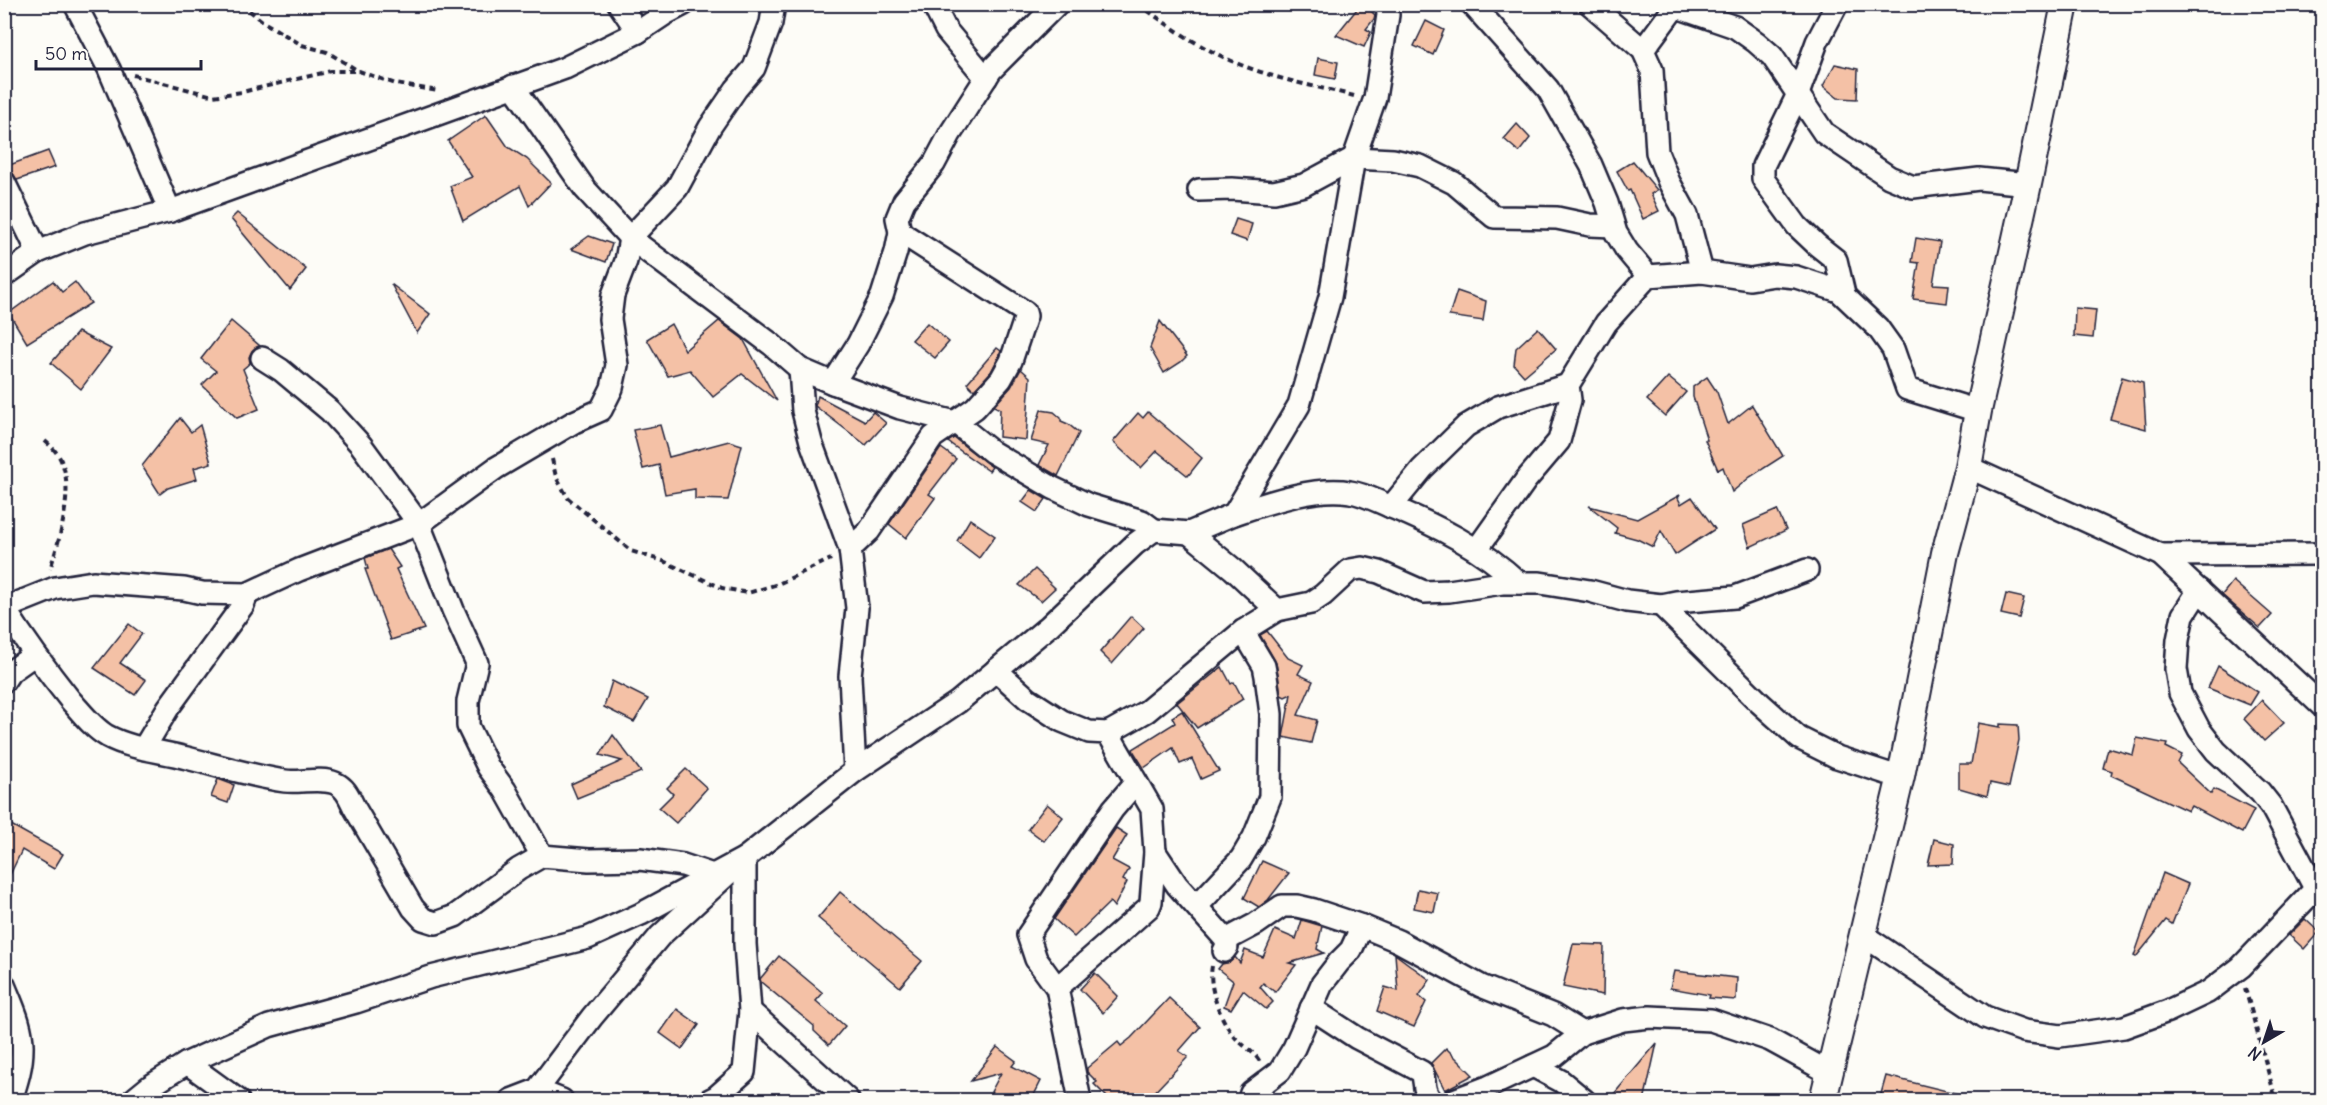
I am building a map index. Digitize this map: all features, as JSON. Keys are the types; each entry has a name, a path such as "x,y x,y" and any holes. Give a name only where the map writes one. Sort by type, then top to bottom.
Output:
{"street":[{"path":"75,4 109,69 170,211"},
{"path":"619,4 638,32"},
{"path":"713,875 683,865 640,859 589,860 542,856 519,869 455,916 436,923 423,919 413,908 347,792 337,784 327,781 287,781 250,775 144,748 108,736 89,722 34,655 5,608 42,593 93,582 184,589 202,593 247,594 298,570 419,524 496,468 547,437 601,410 612,388 617,365 610,319 613,296 626,261 630,238 677,188 710,127 736,89 754,68 771,23 774,4"},
{"path":"933,4 946,30 986,78"},
{"path":"833,383 858,344 882,296 896,252 900,232 897,218 904,201 934,164 986,78 1057,4"},
{"path":"1234,514 1299,405 1330,297 1354,158 1375,98 1388,15 1387,4"},
{"path":"1472,4 1551,95 1591,165 1607,203 1613,226 1627,251 1648,276"},
{"path":"1590,4 1643,50 1652,70 1657,152 1669,182 1687,215 1702,272"},
{"path":"1837,4 1817,42 1798,94 1763,166 1763,179 1797,226 1836,260 1844,294"},
{"path":"1823,1101 1828,1072 1901,776 1945,553 1968,467 2065,4"},
{"path":"1643,50 1677,6 1735,27 1756,42 1772,56 1824,133 1889,177 1913,187 1979,179 2028,184"},
{"path":"4,276 38,252 85,233 170,211 566,68 638,32 670,8"},
{"path":"513,86 585,189 630,238 771,344 800,369 900,408 955,422 999,457 1053,488 1095,507 1142,521 1154,530 1189,533 1234,514 1271,502 1350,491 1420,519 1477,549 1503,567 1519,583"},
{"path":"1199,190 1232,189 1274,192 1304,185 1354,158 1393,160 1419,166 1454,183 1494,217 1557,218 1590,225 1613,226"},
{"path":"4,182 38,252"},
{"path":"850,549 869,531 933,437 975,408 1001,378 1011,361 1026,316 1025,312 900,232"},
{"path":"1477,549 1526,480 1559,441 1570,400 1568,385 1606,323 1648,276 1702,272 1750,279 1775,275 1796,277 1839,291 1878,328 1893,349 1907,389 1978,411"},
{"path":"262,358 281,370 330,411 361,445 419,524 477,663 468,701 468,726 488,767 505,790 542,856"},
{"path":"800,369 803,411 811,442 850,549 857,608 850,676 855,771"},
{"path":"1391,507 1422,469 1466,426 1498,407 1568,385"},
{"path":"1968,467 2161,555 2322,706"},
{"path":"511,1101 537,1090 592,1017 660,936 745,858 855,771 958,702 1049,626 1135,544 1154,530"},
{"path":"1189,533 1233,569 1277,610"},
{"path":"2161,555 2322,554"},
{"path":"996,670 1028,699 1062,721 1089,732 1108,733 1147,711 1243,631 1277,610 1311,603 1350,570 1362,568 1379,572 1424,592 1449,591 1502,582 1540,583 1590,591 1628,601 1661,605 1735,597 1807,570"},
{"path":"1863,935 1985,1017 2024,1031 2060,1036 2124,1027 2168,1011 2208,992 2241,967 2320,886 2271,806 2260,792 2216,751 2199,729 2180,693 2176,669 2178,640 2183,615 2199,590"},
{"path":"144,748 168,708 243,605 247,594"},
{"path":"1661,605 1760,704 1800,738 1837,757 1901,776"},
{"path":"1197,906 1241,859 1254,837 1270,797 1271,714 1266,676 1264,666 1243,631"},
{"path":"4,681 10,672 34,655"},
{"path":"1057,988 1149,907 1155,852 1152,809 1108,733"},
{"path":"1080,1101 1057,988 1036,959 1028,935 1113,809 1136,782"},
{"path":"1155,852 1177,885 1197,906 1224,946 1282,906 1297,906 1314,910 1362,926 1419,952 1480,986 1553,1015 1582,1033"},
{"path":"133,1101 187,1063 269,1026 356,1002 431,977 588,938 641,914 745,858"},
{"path":"710,1101 744,1072 750,1011 746,944 745,858"},
{"path":"1249,1101 1251,1094 1280,1071 1294,1048 1329,974 1352,950 1362,926"},
{"path":"4,985 18,1024 22,1048 19,1073 11,1101"},
{"path":"1311,1008 1363,1042 1422,1072 1425,1079 1423,1088 1431,1101"},
{"path":"750,1011 848,1101"},
{"path":"1454,1101 1554,1056 1582,1033 1623,1020 1650,1017 1710,1020 1770,1040 1828,1072"},
{"path":"187,1063 238,1101"},
{"path":"1533,1066 1561,1081 1584,1101"},
{"path":"537,1090 562,1101"}],"path":[{"path":"242,4 265,23 302,45 327,51 359,70 396,84 444,92 469,103"},
{"path":"1139,4 1184,36 1236,63 1265,74 1355,96 1375,98"},
{"path":"109,69 213,96 242,92 331,71 359,70"},
{"path":"547,437 556,477 568,498 613,537 631,551 663,561 722,588 748,593 778,584 850,549"},
{"path":"42,593 61,533 65,492 62,463 45,441"},
{"path":"1224,946 1213,961 1211,974 1214,993 1228,1028 1235,1038 1258,1058 1270,1081"},
{"path":"2241,967 2247,999 2276,1101"}],"building":[{"path":"1361,4 1364,4 1375,15 1366,29 1371,32 1364,47 1336,35"},
{"path":"1426,21 1444,30 1433,55 1414,46"},
{"path":"1318,58 1338,62 1335,79 1315,75"},
{"path":"1835,64 1858,69 1857,99 1838,98 1823,86"},
{"path":"486,115 508,147 527,159 551,183 529,206 520,186 463,221 450,186 472,177 448,141"},
{"path":"1517,124 1530,138 1519,152 1504,139"},
{"path":"48,151 55,167 17,180 12,172 4,169 4,167"},
{"path":"1633,161 1657,190 1651,194 1659,211 1643,219 1630,190 1628,191 1617,171"},
{"path":"237,213 306,269 290,290 231,219"},
{"path":"1236,219 1252,224 1247,241 1230,235"},
{"path":"589,236 612,244 606,262 571,249"},
{"path":"1916,238 1940,242 1933,284 1949,285 1947,303 1913,299 1919,263 1912,262"},
{"path":"53,281 62,292 75,282 91,303 27,343 9,313"},
{"path":"391,284 430,314 417,333"},
{"path":"1457,291 1486,301 1483,321 1449,316"},
{"path":"2075,308 2096,310 2093,338 2074,336"},
{"path":"231,321 260,346 252,351 249,357 250,363 243,369 259,409 237,418 202,385 216,371 201,359"},
{"path":"719,321 743,339 777,401 742,374 713,397 690,370 668,376 647,339 671,324 685,350"},
{"path":"1160,321 1187,356 1164,373 1150,348"},
{"path":"927,323 949,342 935,358 912,340"},
{"path":"1538,328 1556,349 1524,376 1514,365 1516,348"},
{"path":"78,332 111,349 81,389 51,363"},
{"path":"997,348 1001,351 991,372 974,390 967,383"},
{"path":"1021,369 1030,377 1026,440 999,437 1000,409 994,406 1011,387"},
{"path":"1668,377 1686,392 1665,416 1647,400"},
{"path":"1707,377 1717,392 1728,424 1752,405 1783,456 1750,477 1732,492 1723,467 1718,470 1705,440 1707,440 1693,397 1693,387"},
{"path":"2122,377 2143,383 2146,429 2110,419"},
{"path":"818,396 865,421 873,412 886,423 866,445 815,406"},
{"path":"1041,410 1054,412 1061,418 1061,421 1079,433 1058,476 1039,465 1049,445 1031,441"},
{"path":"1148,412 1202,458 1188,476 1157,451 1141,468 1113,442 1138,413 1143,418"},
{"path":"180,418 191,432 200,425 211,463 194,468 197,479 168,488 160,494 142,466"},
{"path":"660,425 669,457 729,441 742,445 728,500 695,499 695,489 665,494 659,465 643,469 633,430"},
{"path":"954,438 992,467 989,471 948,442"},
{"path":"941,448 956,459 929,494 935,498 906,538 889,524"},
{"path":"1031,490 1046,499 1037,512 1022,502"},
{"path":"1680,495 1678,498 1681,504 1692,497 1715,529 1675,555 1661,531 1653,547 1637,539 1615,533 1617,528 1589,506 1637,519"},
{"path":"1777,510 1786,530 1750,547 1743,525"},
{"path":"970,519 995,536 979,558 957,541"},
{"path":"388,549 400,567 396,569 424,629 391,640 365,569 368,569 365,558"},
{"path":"1035,569 1055,588 1041,601 1019,585"},
{"path":"2233,581 2272,615 2260,628 2222,595"},
{"path":"2006,594 2024,598 2019,618 2001,614"},
{"path":"1131,616 1144,628 1112,664 1100,652"},
{"path":"129,624 142,634 120,663 146,680 135,695 94,668"},
{"path":"1267,631 1288,658 1303,665 1298,674 1313,681 1298,715 1317,720 1311,743 1283,737 1291,694 1285,697 1281,695 1276,663 1260,635"},
{"path":"2218,666 2258,692 2250,705 2208,688"},
{"path":"1222,667 1231,684 1234,682 1243,699 1197,728 1177,703"},
{"path":"612,681 648,699 634,722 604,707"},
{"path":"2262,700 2284,723 2264,741 2244,719"},
{"path":"1182,711 1219,771 1201,779 1192,759 1180,764 1173,748 1144,768 1133,749 1175,723 1172,717"},
{"path":"1978,723 2000,727 2000,724 2018,725 2019,740 2009,787 1990,783 1987,796 1959,788 1959,764 1971,764"},
{"path":"613,735 641,772 577,798 571,784 622,761 600,755"},
{"path":"2137,738 2167,744 2166,747 2182,755 2178,763 2211,794 2214,789 2254,810 2242,833 2191,806 2188,811 2111,775 2112,771 2103,768 2108,748 2133,755"},
{"path":"686,769 707,788 676,823 659,808 673,794 667,788"},
{"path":"218,779 234,785 228,803 211,797"},
{"path":"1047,804 1063,817 1044,841 1028,829"},
{"path":"4,821 63,854 54,869 22,850 4,887"},
{"path":"1116,828 1127,835 1112,860 1129,869 1123,880 1127,882 1114,907 1110,902 1074,937 1054,919"},
{"path":"1934,839 1954,844 1953,864 1928,865"},
{"path":"1262,861 1289,873 1268,900 1259,907 1244,898"},
{"path":"2163,873 2188,884 2172,924 2166,920 2136,957 2134,956"},
{"path":"1418,889 1438,893 1434,912 1414,908"},
{"path":"840,892 922,961 900,987 818,918"},
{"path":"2305,919 2319,932 2304,949 2289,935"},
{"path":"1302,920 1322,926 1317,949 1324,953 1289,963 1296,965 1275,992 1263,983 1260,987 1273,1002 1266,1009 1243,990 1231,1009 1224,1006 1233,981 1218,969 1222,964 1230,962 1235,957 1240,963 1245,950 1263,957 1275,930 1296,939"},
{"path":"1573,944 1604,945 1603,995 1563,987"},
{"path":"1395,954 1430,980 1419,996 1426,1002 1414,1027 1377,1011 1385,987 1398,991"},
{"path":"779,956 823,993 816,1001 845,1026 829,1045 814,1031 814,1026 761,982 760,979"},
{"path":"1674,971 1737,978 1736,1000 1709,998 1710,995 1670,988"},
{"path":"1095,973 1118,996 1103,1013 1080,989"},
{"path":"1169,998 1200,1027 1179,1051 1188,1057 1146,1101 1111,1101 1094,1084 1097,1082 1087,1072 1087,1068 1118,1042 1121,1046 1131,1038"},
{"path":"677,1009 699,1025 682,1049 660,1033"},
{"path":"1657,1043 1644,1101 1608,1101"},
{"path":"997,1047 1016,1061 1012,1066 1041,1081 1031,1101 1007,1101 991,1092 1001,1073 971,1081"},
{"path":"1446,1048 1473,1075 1445,1090 1431,1063"},
{"path":"1886,1076 1959,1094 1958,1101 1879,1101"}]}
